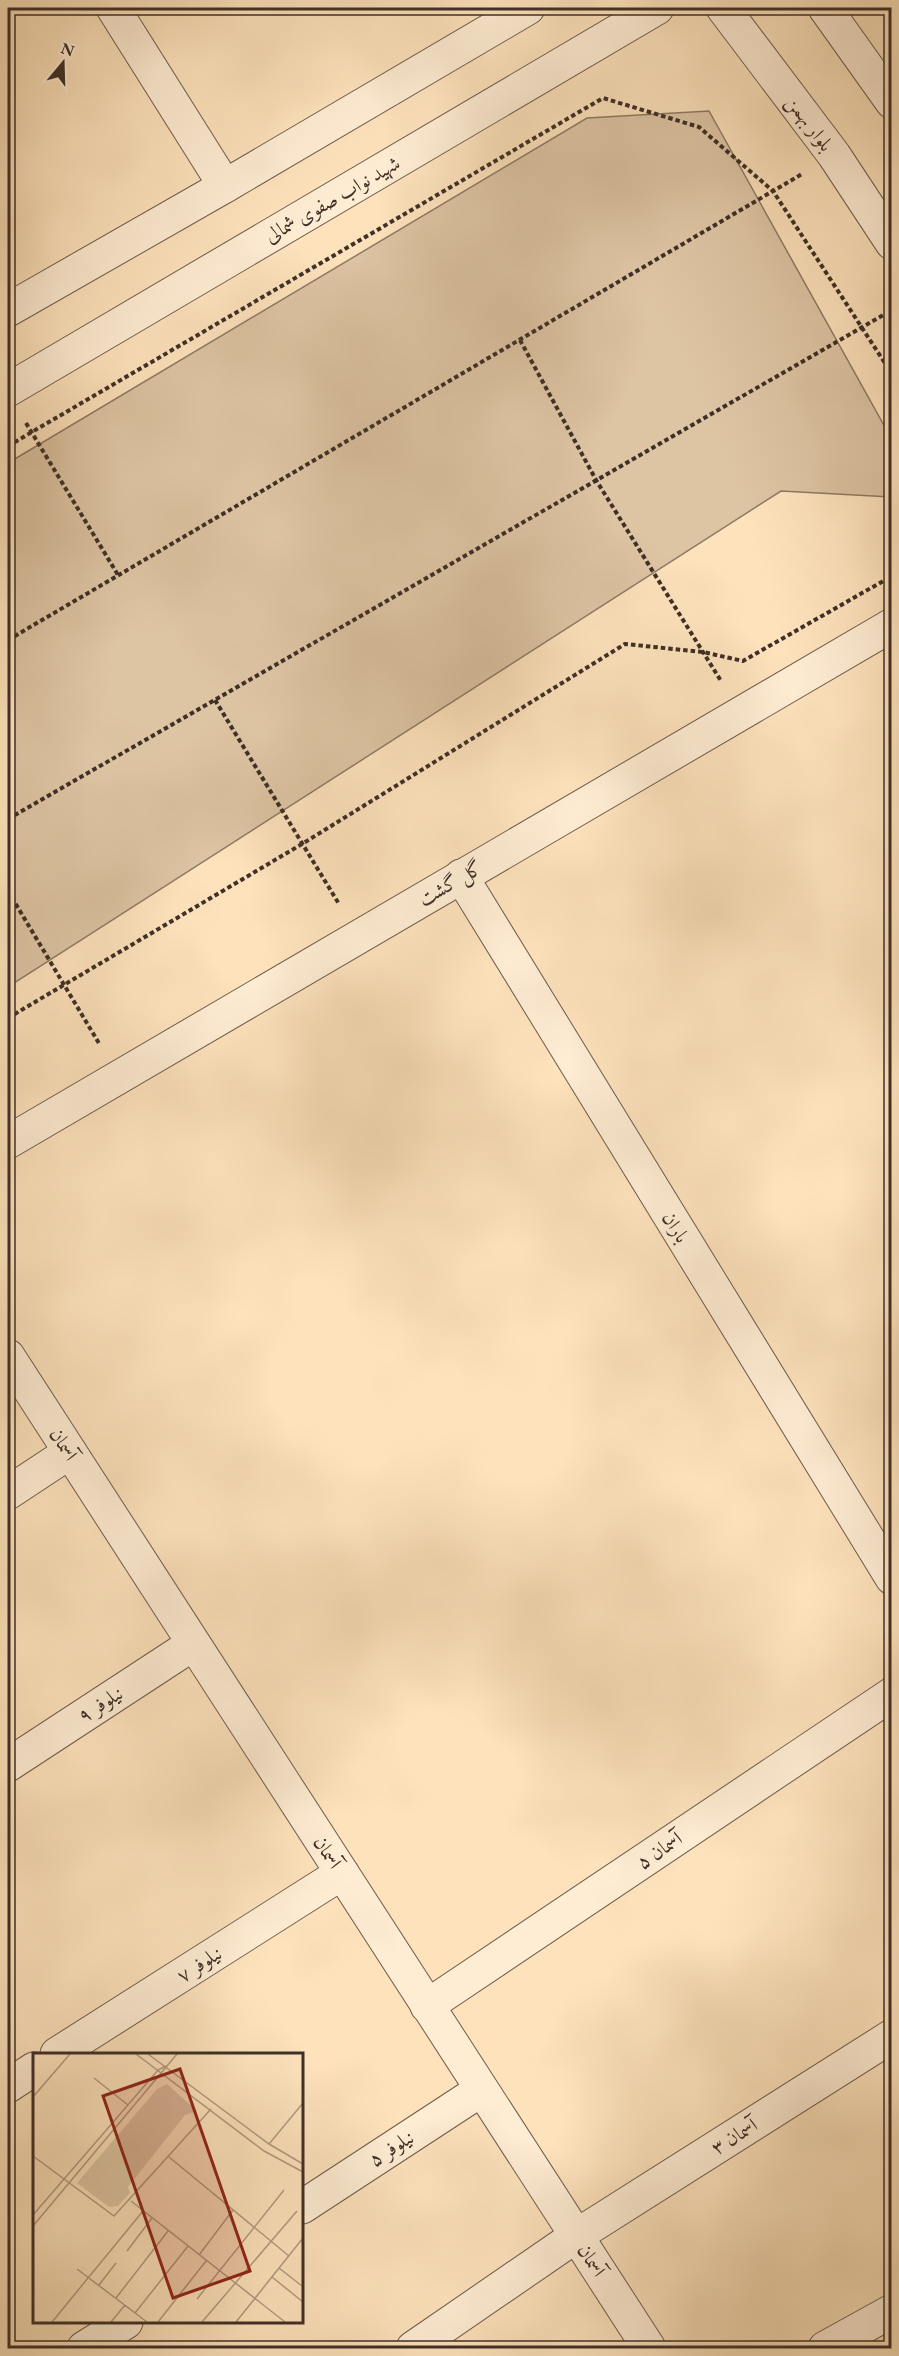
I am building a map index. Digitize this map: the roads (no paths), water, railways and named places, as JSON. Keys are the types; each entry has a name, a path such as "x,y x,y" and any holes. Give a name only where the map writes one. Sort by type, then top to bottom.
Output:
{"street":[{"path":"113,8 225,186"},
{"path":"8,310 528,8"},
{"name":"شهید نواب صفوی شمالی","path":"8,390 657,8"},
{"name":"بلوار بهمن","path":"723,8 834,155 891,243"},
{"path":"825,8 891,102"},
{"name":"گل گشت","path":"8,1142 891,625"},
{"name":"باران","path":"461,876 891,1578"},
{"name":"آسمان","path":"8,1356 649,2349"},
{"path":"8,1493 70,1452"},
{"name":"نیلوفر ۹","path":"8,1765 194,1644"},
{"name":"آسمان ۵","path":"427,2006 891,1694"},
{"name":"نیلوفر ۷","path":"60,2053 342,1873"},
{"name":"آسمان ۳","path":"412,2349 576,2236 891,2036"},
{"path":"8,2086 33,2070"},
{"name":"نیلوفر ۵","path":"303,2206 482,2090"},
{"path":"825,2349 891,2312"},
{"path":"84,2349 124,2323"}]}
